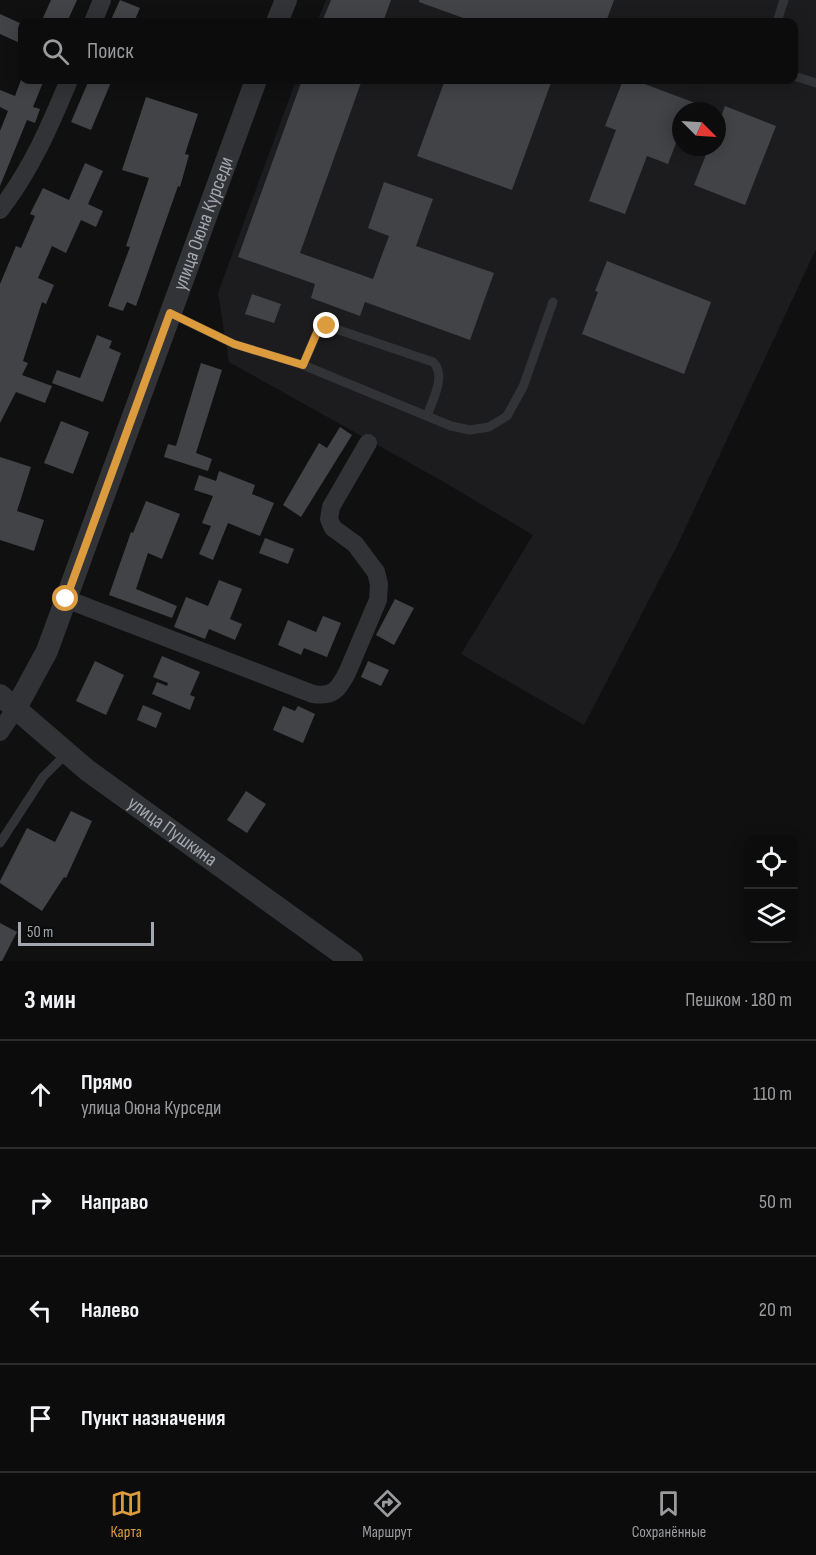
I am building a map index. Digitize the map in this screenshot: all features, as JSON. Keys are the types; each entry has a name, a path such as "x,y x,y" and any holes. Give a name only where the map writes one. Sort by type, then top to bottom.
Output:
{"street":[{"path":"95,18 102,0"},
{"path":"279,18 286,0"},
{"path":"0,210 20,184 47,134 67,84"},
{"name":"улица Оюна Курседи","path":"0,732 8,702 47,651 255,84"},
{"path":"66,599 313,694 333,693 341,685 347,673 378,600 379,584 376,572 355,544 333,528 329,519 331,507 368,443"},
{"name":"улица Пушкина","path":"8,702 87,771 352,961"}],"lane":[{"path":"778,18 784,0"},
{"path":"798,77 816,83"},
{"path":"170,313 234,344 303,365 451,426 470,430 489,427 507,416 523,387 553,302"},
{"path":"303,365 318,330 327,326 432,362 437,366 439,379 427,416"},
{"path":"0,843 3,829 42,777 67,753"}],"shaded area":[{"path":"326,0 816,0 816,249 678,544 584,725 461,654 533,535 442,481 229,362 218,293 295,84 798,84 798,18 319,18"}],"building":[{"path":"51,0 77,0 69,18 43,18"},
{"path":"120,0 140,8 136,18 112,18"},
{"path":"331,0 391,0 384,18 324,18"},
{"path":"419,0 614,0 607,18 463,18 419,2"},
{"path":"0,14 18,22 18,42 0,34"},
{"path":"20,84 42,84 33,107 40,109 35,123 27,120 0,186 0,131 8,111 0,107 0,90 15,96"},
{"path":"87,84 110,84 91,130 71,122"},
{"path":"301,84 361,84 300,253 373,279 389,236 368,228 384,182 433,199 416,246 494,273 470,340 365,302 360,316 311,298 315,284 238,257"},
{"path":"444,84 551,84 512,190 417,156"},
{"path":"621,84 645,84 693,102 672,102 672,154 668,164 647,156 625,214 589,201 616,130 605,126"},
{"path":"146,97 198,114 185,154 189,155 180,187 178,186 136,306 127,302 123,311 108,306 130,247 126,246 149,178 122,170"},
{"path":"726,106 776,126 745,205 694,185 705,156 726,156"},
{"path":"85,163 103,171 88,204 103,211 96,227 81,220 66,253 52,246 38,278 54,285 46,304 42,302 23,361 28,363 22,375 52,386 45,403 16,392 0,423 0,284 16,246 21,248 35,216 30,214 43,188 69,200"},
{"path":"607,261 711,302 684,374 582,334"},
{"path":"252,294 281,304 274,323 245,314"},
{"path":"97,335 112,341 109,348 121,353 103,402 52,383 57,370 80,378"},
{"path":"201,363 222,370 196,453 212,459 208,471 164,457 168,444 176,446"},
{"path":"61,421 89,432 73,474 44,463"},
{"path":"340,427 352,435 301,517 283,505 319,443 327,448"},
{"path":"0,457 31,467 17,511 44,520 34,551 0,540"},
{"path":"219,471 255,485 252,494 274,503 260,536 228,523 213,560 199,554 211,526 202,523 213,496 194,490 199,475 216,481"},
{"path":"146,501 180,514 162,559 148,553 136,589 177,606 172,618 109,595 131,532 133,533"},
{"path":"265,538 294,549 288,564 259,553"},
{"path":"219,580 242,589 230,619 242,624 235,640 209,629 205,639 174,627 186,597 208,606"},
{"path":"395,599 414,608 394,645 376,635"},
{"path":"323,616 341,623 327,657 304,648 301,655 278,645 288,620 316,632"},
{"path":"162,656 200,672 190,695 195,697 190,710 152,694 157,682 167,686 168,683 153,677"},
{"path":"95,661 124,675 106,715 76,701"},
{"path":"368,661 389,670 381,686 361,677"},
{"path":"143,705 162,713 156,728 137,720"},
{"path":"283,706 295,711 298,706 315,714 303,743 273,730"},
{"path":"246,791 266,804 247,833 227,820"},
{"path":"71,811 92,821 66,878 64,877 42,911 0,881 27,828 55,842"},
{"path":"0,923 17,932 2,961 0,961"}],"route":[{"path":"66,599 170,313 234,344 303,365 315,334 322,327 327,326"}]}
